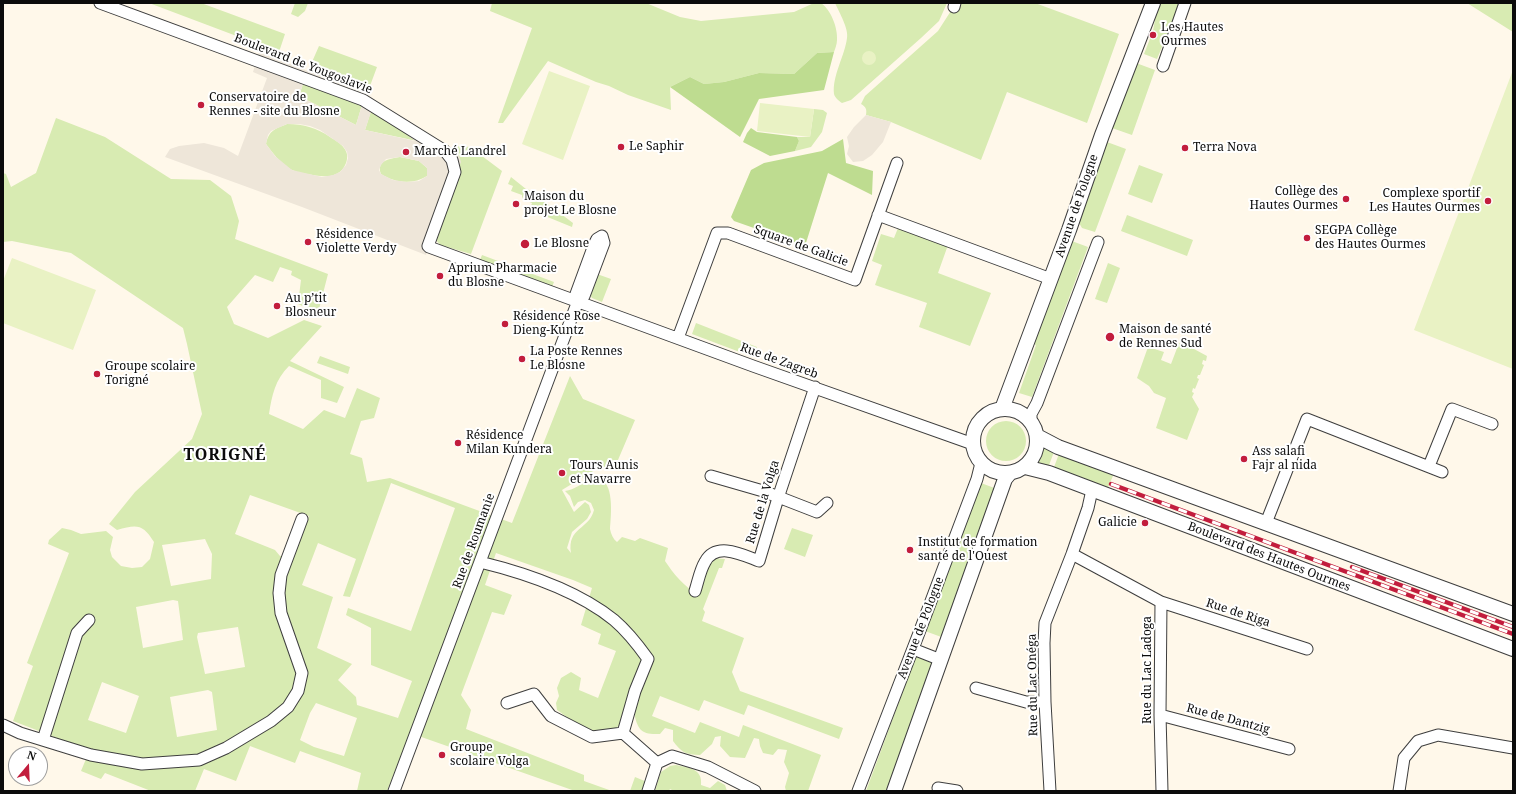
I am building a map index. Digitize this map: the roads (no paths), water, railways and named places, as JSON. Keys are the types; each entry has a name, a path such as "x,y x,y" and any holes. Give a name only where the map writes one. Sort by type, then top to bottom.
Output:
{"street":[{"name":"Boulevard de Yougoslavie","path":"100,3 363,100 439,147 452,160 454,172 428,246 578,301"},
{"name":"Avenue de Pologne","path":"1002,409 1051,279 1102,136 1153,3"},
{"path":"1163,66 1185,3"},
{"path":"897,163 878,215 1051,279"},
{"name":"Square de Galicie","path":"678,338 718,233 728,233 855,280 878,215"},
{"name":"Rue de Roumanie","path":"394,791 578,301 584,296 604,243 602,236 597,239 594,245 576,294 578,301"},
{"path":"1031,423 1031,414 1037,402 1098,242"},
{"name":"Rue de Zagreb","path":"578,301 973,444"},
{"name":"Rue de la Volga","path":"695,591 705,561 712,554 721,550 734,552 758,561 814,387"},
{"path":"1011,409 1026,416 1031,423 1037,436 1037,445 1035,453 1025,467 1010,473 994,472 981,463 974,452 973,444 975,429 985,416 993,411 1011,409"},
{"path":"1429,466 1452,409 1492,424"},
{"path":"1266,523 1308,419 1442,472"},
{"path":"1037,436 1058,447 1513,614"},
{"name":"Avenue de Pologne","path":"858,791 977,479 981,463"},
{"name":"Boulevard des Hautes Ourmes","path":"1025,467 1049,473 1513,649"},
{"path":"894,791 1005,479 1010,473"},
{"path":"711,476 763,492 817,512 827,503"},
{"name":"Rue du Lac Onéga","path":"1050,791 1045,702 1045,624 1072,554 1088,508 1092,490"},
{"path":"3,725 20,733 90,755 142,764 199,760 226,748 271,721 288,707 298,691 302,673 281,613 279,593 281,575 302,519"},
{"name":"Rue du Lac Ladoga","path":"1072,554 1161,602 1160,715 1162,791"},
{"path":"480,562 517,571 595,606 614,620 635,642 648,659 635,691 623,733"},
{"name":"Rue de Riga","path":"1161,602 1307,649"},
{"path":"43,740 77,633 89,620"},
{"path":"913,649 941,660"},
{"path":"976,688 1026,702 1045,702"},
{"path":"507,703 534,694 551,716 592,737 623,733 657,763"},
{"name":"Rue de Dantzig","path":"1160,715 1289,749"},
{"path":"1399,791 1404,758 1418,741 1438,735 1513,748"},
{"path":"648,791 657,763 672,756 708,767 755,791"},
{"path":"938,788 957,791"}],"railway":[{"path":"1111,484 1513,634"},
{"path":"1352,567 1513,627"}],"place":[{"name":"Les Hautes Ourmes","path":"1153,35"},
{"name":"Conservatoire de Rennes - site du Blosne","path":"201,105"},
{"name":"Le Saphir","path":"621,147"},
{"name":"Terra Nova","path":"1185,148"},
{"name":"Marché Landrel","path":"406,152"},
{"name":"Collège des Hautes Ourmes","path":"1346,199"},
{"name":"Complexe sportif Les Hautes Ourmes","path":"1488,201"},
{"name":"Maison du projet Le Blosne","path":"516,204"},
{"name":"SEGPA Collège des Hautes Ourmes","path":"1307,238"},
{"name":"Résidence Violette Verdy","path":"308,242"},
{"name":"Le Blosne","path":"525,244"},
{"name":"Aprium Pharmacie du Blosne","path":"440,276"},
{"name":"Au p’tit Blosneur","path":"277,306"},
{"name":"Résidence Rose Dieng-Kuntz","path":"505,324"},
{"name":"Maison de santé de Rennes Sud","path":"1110,337"},
{"name":"La Poste Rennes Le Blosne","path":"522,359"},
{"name":"Groupe scolaire Torigné","path":"97,374"},
{"name":"Résidence Milan Kundera","path":"458,443"},
{"name":"Ass salafi Fajr al nida","path":"1244,459"},
{"name":"Tours Aunis et Navarre","path":"562,473"},
{"name":"Galicie","path":"1145,523"},
{"name":"Institut de formation santé de l'Ouest","path":"910,550"},
{"name":"Groupe scolaire Volga","path":"442,755"}],"district":[{"name":"TORIGNÉ","path":"225,455"}]}
